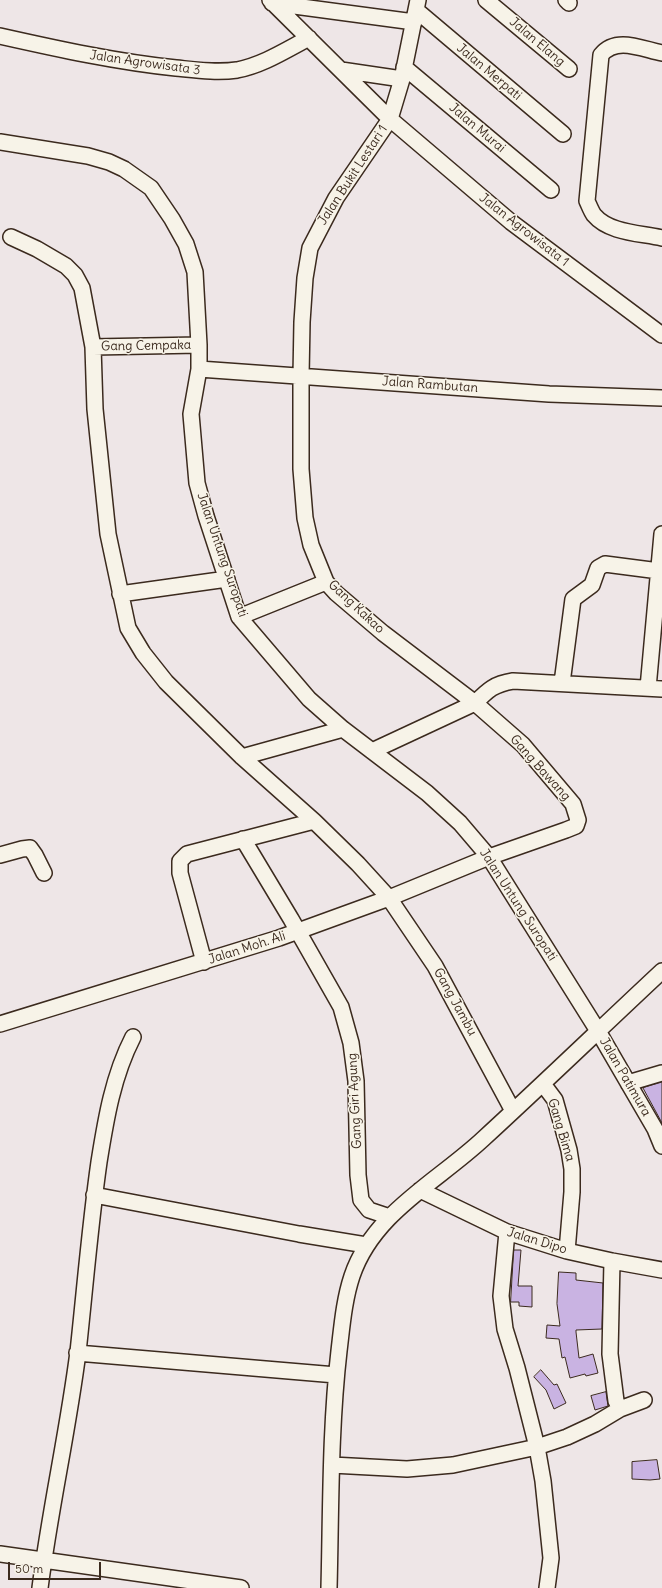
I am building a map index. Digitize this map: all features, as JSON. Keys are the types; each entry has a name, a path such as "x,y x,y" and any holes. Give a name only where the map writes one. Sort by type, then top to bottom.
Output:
{"street":[{"name":"Jalan Elang","path":"486,0 569,69"},
{"path":"271,1 416,11"},
{"name":"Jalan Agrowisata 1","path":"271,1 390,119 511,222 662,336"},
{"name":"Jalan Bukit Lestari 1","path":"301,376 302,322 305,278 310,248 336,198 390,119 403,73 416,11"},
{"name":"Jalan Merpati","path":"416,11 563,134"},
{"name":"Jalan Agrowisata 3","path":"0,36 63,50 156,66 204,71 236,70 259,64 309,38"},
{"path":"662,54 625,44 606,48 601,55 587,200 593,214 602,222 615,228 662,238"},
{"path":"341,70 403,73"},
{"name":"Jalan Murai","path":"403,73 551,190"},
{"name":"Jalan Untung Suropati","path":"0,142 82,155 109,162 124,169 151,188 186,244 195,272 199,345 198,369 191,414 197,483 206,516 240,617 308,699 343,729 427,793 460,823 489,857 598,1031"},
{"name":"Gang Jambu","path":"11,237 37,249 66,266 75,275 82,288 93,347 95,408 108,526 120,594 128,628 143,653 166,682 242,757 314,821 358,864 389,898 435,966 513,1111"},
{"name":"Gang Cempaka","path":"93,347 199,345"},
{"name":"Jalan Rambutan","path":"198,369 549,394 662,398"},
{"name":"Gang Kakao","path":"301,376 301,469 305,518 311,546 326,582 336,593 383,633 475,703"},
{"path":"372,751 475,703 487,691 500,683 513,681 655,688 659,571 662,534"},
{"path":"562,683 573,599 592,585 598,568 605,564 659,571"},
{"path":"120,594 227,579"},
{"path":"240,617 326,582"},
{"name":"Gang Bawang","path":"475,703 523,745 573,804 578,820 576,826 489,857"},
{"path":"242,757 343,729"},
{"path":"204,962 180,873 180,861 187,854 314,821"},
{"name":"Gang Giri Agung","path":"243,839 341,1007 351,1043 356,1081 358,1175 361,1200 369,1210 390,1217"},
{"path":"0,855 30,848 44,873"},
{"name":"Jalan Moh. Ali","path":"0,1024 204,962 297,931 389,898 489,857"},
{"path":"329,1588 333,1422 336,1375 345,1305 352,1275 366,1245 390,1217 420,1190 482,1141 662,971"},
{"name":"Jalan Patimura","path":"598,1031 628,1083 658,1128 662,1146"},
{"path":"40,1588 77,1353 94,1195 111,1092 119,1066 133,1037"},
{"path":"628,1083 662,1073"},
{"name":"Gang Bima","path":"543,1084 555,1100 570,1150 572,1169 567,1251"},
{"name":"Jalan Dipo","path":"420,1190 507,1232 567,1251 662,1270"},
{"path":"94,1195 299,1234 366,1245"},
{"path":"507,1232 501,1296 505,1329 517,1368 537,1447 543,1481 551,1558 547,1588"},
{"path":"612,1261 610,1354 616,1401 620,1409"},
{"path":"77,1353 336,1375"},
{"path":"332,1465 407,1469 453,1466 537,1447 567,1437 595,1424 620,1409 644,1400"},
{"path":"0,1554 44,1559 240,1588"}],"building":[{"path":"662,1082 662,1123 643,1088"},
{"path":"514,1250 521,1250 518,1286 532,1286 532,1307 519,1306 519,1302 511,1302"},
{"path":"559,1272 576,1273 576,1280 603,1283 602,1329 576,1330 579,1358 593,1354 598,1373 586,1376 585,1374 570,1378 565,1357 562,1358 559,1339 546,1338 547,1325 560,1326 557,1304"},
{"path":"541,1370 554,1385 557,1384 566,1403 554,1409 546,1390 534,1377"},
{"path":"606,1392 608,1406 595,1410 591,1396"},
{"path":"657,1460 660,1479 632,1479 632,1462"}]}
